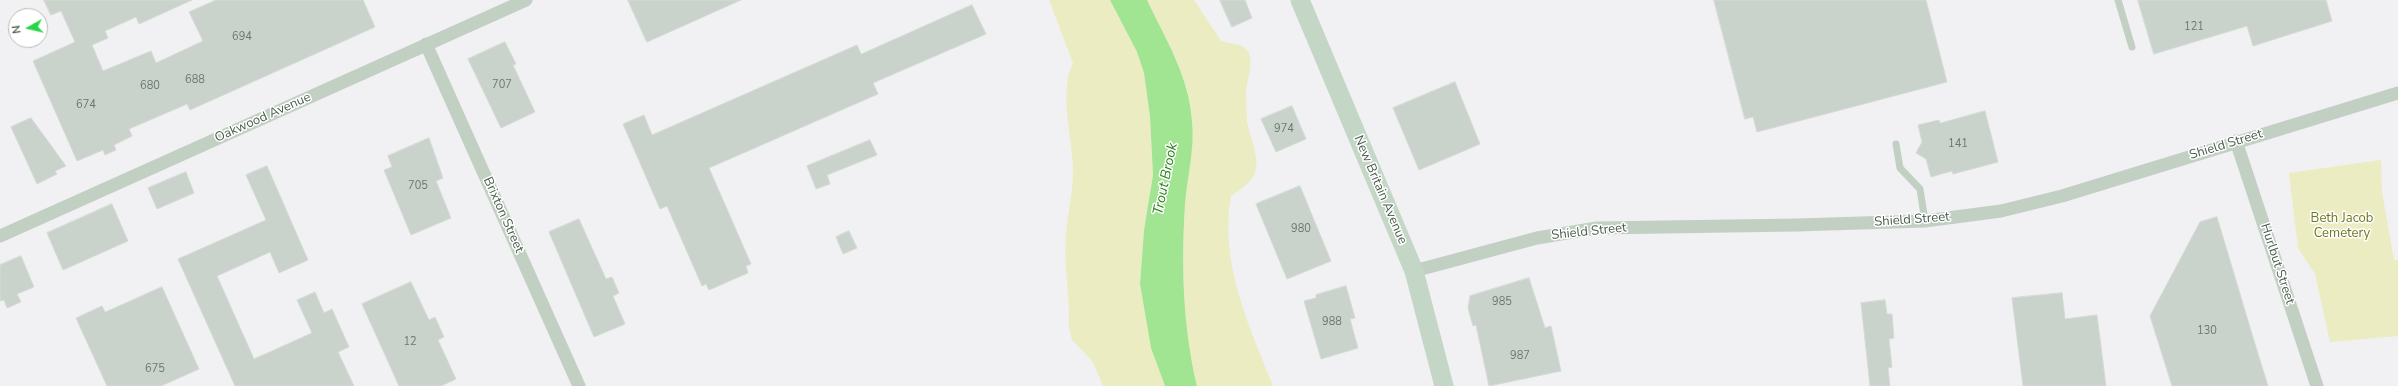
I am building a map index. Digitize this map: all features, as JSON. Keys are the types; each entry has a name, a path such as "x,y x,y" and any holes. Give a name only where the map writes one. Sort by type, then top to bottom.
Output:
{"main road":[{"name":"New Britain Avenue","path":"1300,0 1414,271 1444,386"}],"street":[{"name":"Oakwood Avenue","path":"0,236 526,0"},
{"name":"Brixton Street","path":"426,44 579,386"},
{"name":"Shield Street","path":"1414,271 1536,238 1597,228 1925,221 2001,211 2062,196 2398,93"},
{"name":"Hurlbut Street","path":"2236,142 2317,386"}],"lane":[{"path":"2118,0 2132,47"},
{"path":"1896,144 1900,168 1920,189 1925,221"}],"green space":[{"path":"1049,0 1110,0 1137,52 1144,73 1150,117 1153,175 1144,230 1140,284 1151,348 1165,386 1103,386 1093,362 1072,340 1069,328 1065,251 1073,171 1066,101 1069,75 1073,63"},
{"path":"1147,0 1194,0 1221,41 1242,46 1249,54 1250,70 1246,92 1247,122 1255,154 1256,167 1255,173 1251,180 1231,196 1228,221 1229,245 1238,293 1273,386 1197,386 1192,364 1186,319 1183,274 1185,205 1192,142 1190,104 1187,89 1176,58"},
{"name":"Beth Jacob Cemetery","path":"2381,160 2382,192 2394,260 2398,260 2398,336 2330,342 2315,274 2298,248 2289,173"}],"water":[{"name":"Trout Brook","path":"1110,0 1147,0 1176,59 1190,105 1193,132 1185,205 1183,274 1186,319 1192,364 1197,386 1165,386 1151,348 1140,284 1144,230 1153,175 1150,117 1144,73 1137,52"}],"building":[{"path":"44,0 192,0 139,24 136,17 105,31 108,38 92,45 103,71 151,51 156,63 203,41 189,12 216,0 363,0 375,27 190,110 187,104 129,129 132,136 114,145 116,150 105,155 103,150 77,161 33,61 75,42 61,11 51,15"},
{"path":"628,0 741,0 647,42"},
{"path":"1220,0 1245,0 1252,18 1232,27"},
{"path":"1714,0 1926,0 1947,82 1757,132 1753,117 1745,119"},
{"path":"2138,0 2326,0 2332,21 2253,46 2247,26 2154,54"},
{"path":"972,5 986,34 873,83 878,94 709,168 751,264 746,266 748,273 709,290 706,284 702,286 667,206 660,209 623,124 644,115 652,135 857,45 861,54"},
{"path":"505,42 516,64 513,65 535,112 501,128 468,59"},
{"path":"1455,82 1480,144 1419,170 1393,108"},
{"path":"1292,106 1306,139 1276,152 1261,119"},
{"path":"1985,111 1998,162 1953,174 1952,171 1931,177 1926,159 1916,153 1922,142 1918,125 1939,120 1940,123"},
{"path":"31,118 66,166 55,171 57,174 37,184 11,127"},
{"path":"429,138 443,178 436,181 451,218 411,235 384,170 392,167 388,156"},
{"path":"870,140 877,155 827,175 830,184 816,189 807,166"},
{"path":"267,166 308,260 279,273 270,252 217,276 254,359 312,333 297,300 315,292 324,313 332,309 349,347 338,352 354,386 235,386 178,259 266,220 246,175"},
{"path":"186,172 194,193 157,209 148,188"},
{"path":"1300,186 1331,261 1287,279 1256,204"},
{"path":"112,204 128,241 63,270 47,233"},
{"path":"2217,217 2268,386 2172,386 2150,316 2200,222"},
{"path":"579,219 606,279 612,277 619,293 613,296 625,324 594,337 549,232"},
{"path":"849,231 857,248 843,254 836,237"},
{"path":"21,256 34,287 17,294 21,302 7,308 4,300 0,301 0,265"},
{"path":"1529,278 1545,328 1551,326 1561,371 1489,386 1476,325 1473,326 1468,308 1470,296"},
{"path":"411,282 429,320 435,317 444,337 438,340 456,379 441,386 399,386 362,304"},
{"path":"1346,286 1355,318 1350,319 1358,348 1321,359 1304,301 1316,298 1316,295"},
{"path":"162,287 199,369 161,386 107,386 76,318 102,306 105,312"},
{"path":"2062,293 2065,319 2097,315 2106,386 2023,386 2012,298"},
{"path":"1885,300 1887,314 1892,314 1894,338 1889,339 1892,367 1888,368 1890,386 1870,386 1861,303"}]}
